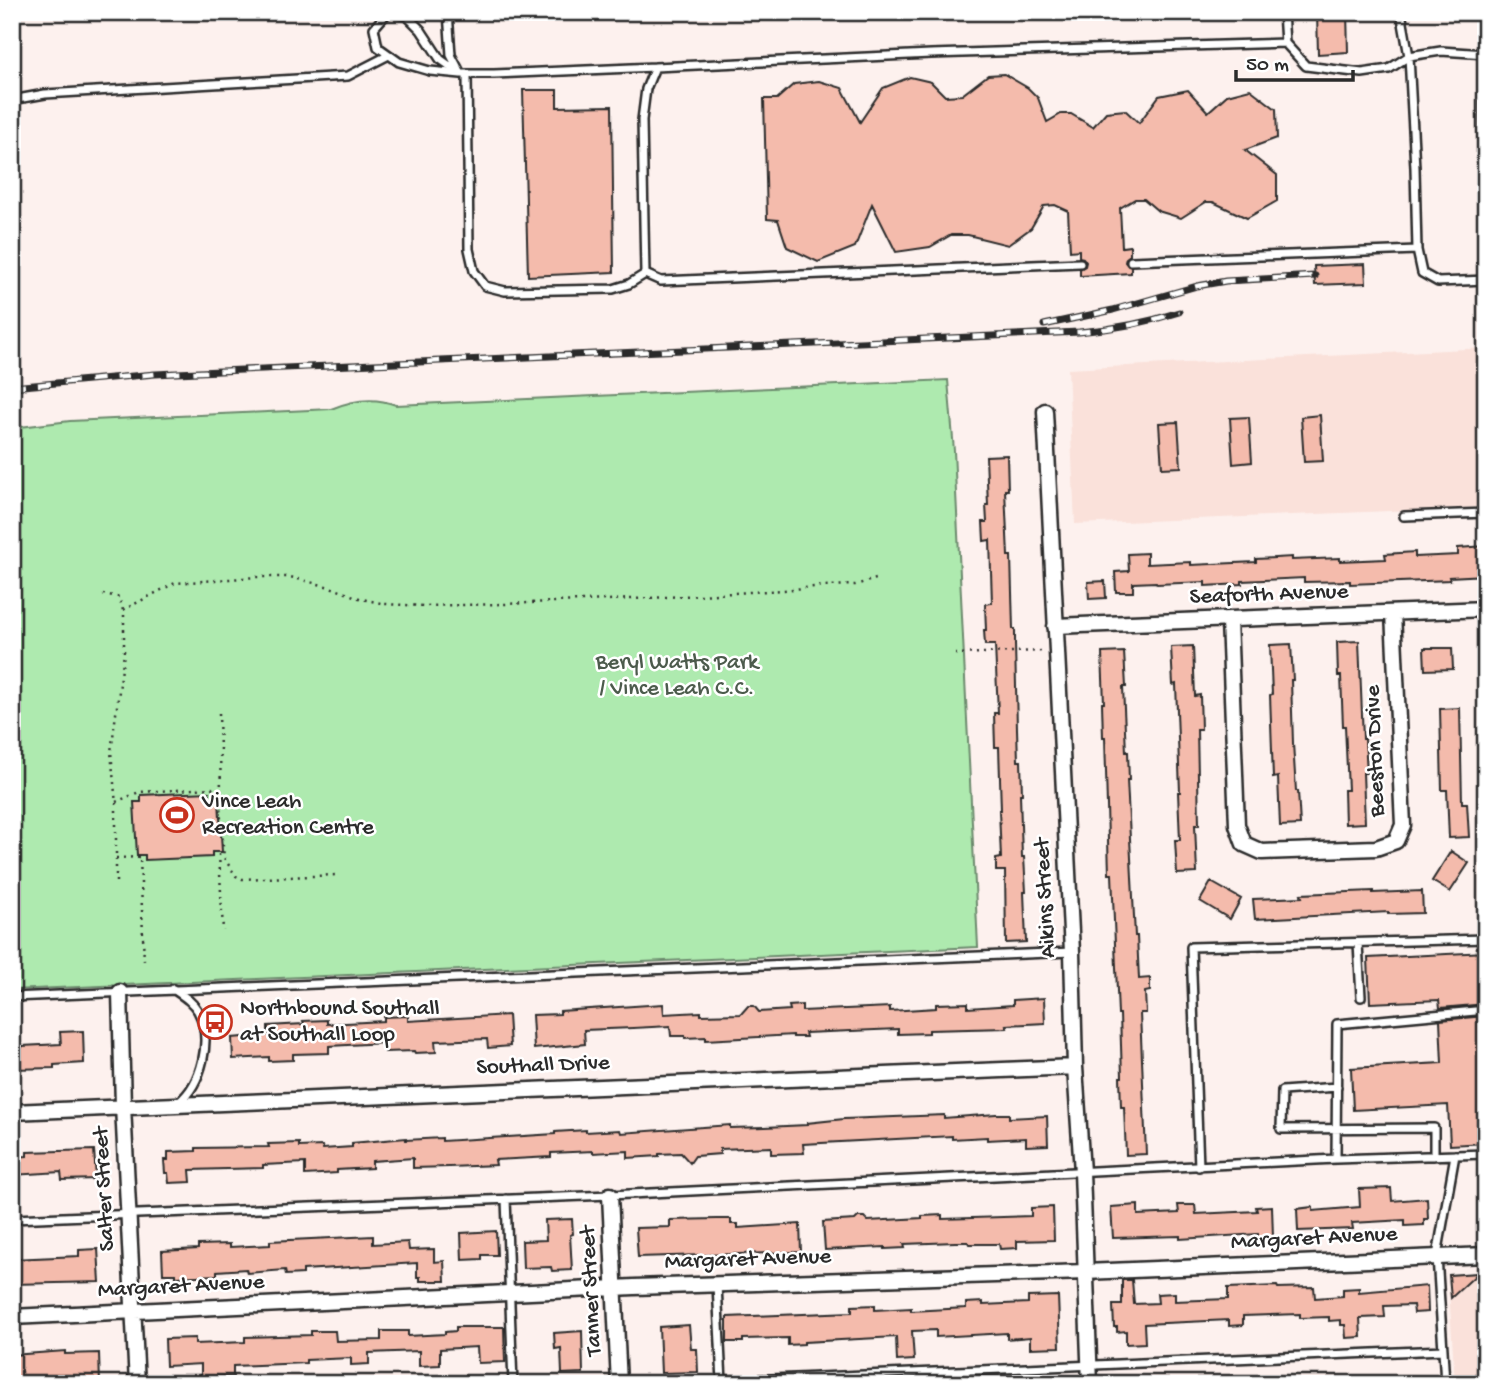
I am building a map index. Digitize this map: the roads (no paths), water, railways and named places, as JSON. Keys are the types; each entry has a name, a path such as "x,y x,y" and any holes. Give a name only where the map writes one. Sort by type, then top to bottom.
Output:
{"street":[{"name":"Aikins Street","path":"1045,411 1090,1384"},
{"name":"Seaforth Avenue","path":"1055,626 1486,609"},
{"name":"Beeston Drive","path":"1229,620 1237,825 1244,844 1262,852 1364,849 1377,848 1396,841 1403,825 1393,613"},
{"name":"Salter Street","path":"120,992 137,1384"},
{"name":"Southall Drive","path":"12,1112 1075,1067"},
{"name":"Tanner Street","path":"610,1195 619,1384"},
{"name":"Margaret Avenue","path":"12,1317 614,1288 1486,1255"}],"lane":[{"path":"463,74 440,59 422,30 407,16 388,12 374,28 378,47 399,62 430,71 463,74 1285,43"},
{"path":"448,12 451,55 463,74 469,249 474,271 485,286 505,291 613,289 629,284 645,274"},
{"path":"1283,12 1285,43 1306,66 1362,73 1389,69 1409,56 1441,51 1486,54"},
{"path":"1401,12 1409,56 1417,250 1422,273 1438,282 1486,280"},
{"path":"12,100 44,94 348,76 389,55"},
{"path":"645,274 642,120 646,89 655,67"},
{"path":"1486,77 1486,231"},
{"path":"1131,261 1417,250"},
{"path":"645,274 661,281 1080,263"},
{"path":"1404,516 1486,513"},
{"path":"1199,1167 1191,947 1486,939"},
{"path":"1358,943 1361,997"},
{"path":"12,997 1072,952"},
{"path":"173,989 189,999 198,1011 203,1024 204,1042 200,1073 187,1096 178,1104"},
{"path":"1336,1159 1337,1024 1486,1010"},
{"path":"1337,1087 1282,1091 1281,1129 1434,1128 1434,1156"},
{"path":"12,1219 610,1195 1486,1154"},
{"path":"1445,1384 1437,1256 1455,1155"},
{"path":"506,1199 513,1384"},
{"path":"717,1284 722,1382"},
{"path":"653,1384 1443,1349"}],"railway":[{"path":"1044,325 1113,310 1197,286 1226,281 1315,276"},
{"path":"12,387 155,374 1079,332 1130,325 1179,312"}],"place":[{"name":"Vince Leah Recreation Centre","path":"177,815"},
{"name":"Northbound Southall at Southall Loop","path":"215,1022"}],"park label":[{"name":"Beryl Watts Park / Vince Leah C.C.","path":"677,676"}]}
